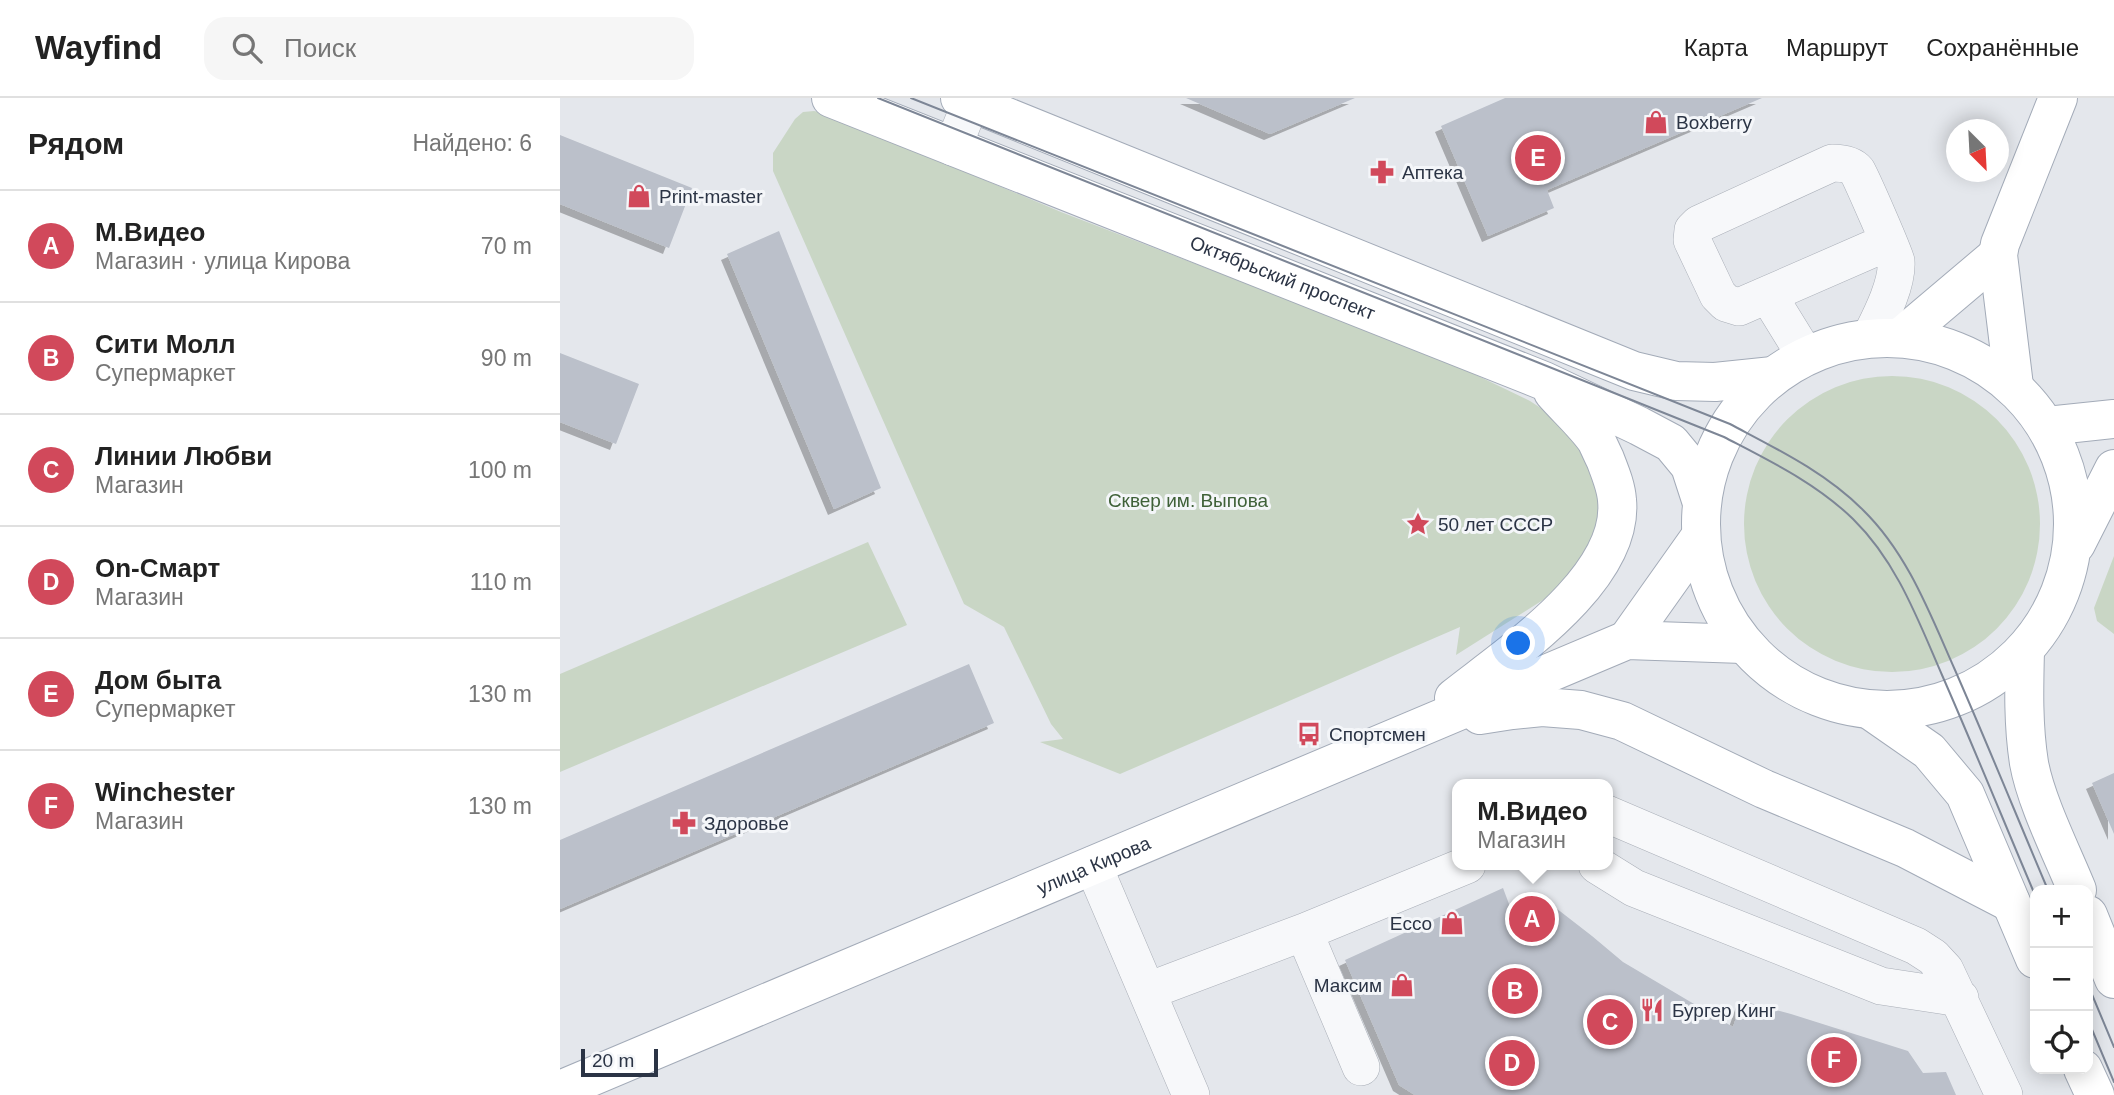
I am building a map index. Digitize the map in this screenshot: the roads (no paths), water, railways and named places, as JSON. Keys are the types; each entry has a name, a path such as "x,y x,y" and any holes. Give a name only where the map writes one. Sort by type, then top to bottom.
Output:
{"main road":[{"name":"Октябрьский проспект","path":"831,98 1544,382 1671,443 1690,466 1701,500"},
{"path":"2014,386 1998,255 2058,98"},
{"path":"966,100 1634,371 1676,381 1715,382 1773,376"},
{"path":"1886,337 1998,255"},
{"path":"2072,552 2074,509 2065,466 2047,426 2014,386 1962,352 1886,337 1838,343 1805,355 1773,376 1740,408 1730,424 1701,500 1700,537 1713,595 1743,644 1779,677 1822,700 1870,710 1918,709 1953,699 1997,675 2025,650 2056,604 2072,552 2114,469"},
{"path":"1420,726 1572,600 1594,573 1608,549 1616,523 1618,500 1611,473 1596,441 1544,382"},
{"path":"2047,426 2114,419"},
{"path":"1627,640 1700,537"},
{"name":"улица Кирова","path":"560,1090 1627,640 1743,644"},
{"path":"2025,650 2023,711 2030,766 2042,804 2075,885"},
{"path":"1420,726 1542,707 1581,710 1622,721 1765,789 1905,848 2011,903"},
{"path":"1870,710 1929,751 1965,794 2030,948"},
{"path":"2093,927 2114,979"},
{"path":"2085,1074 2095,1095"}],"lane":[{"path":"953,147 966,100"},
{"path":"1886,337 1896,261 1888,242 1857,171 1843,163 1832,163 1699,224 1693,230 1692,240 1718,295 1726,303 1739,307 1888,242"},
{"path":"1265,272 1282,227"},
{"path":"1768,295 1805,355"},
{"path":"1613,817 1916,946 1933,957 1945,970 1960,998 2004,1095"},
{"path":"1093,865 1191,1095"},
{"path":"1147,991 1304,932 1455,870"},
{"path":"1605,870 1634,888 1881,986 1960,998"},
{"path":"1304,932 1361,1067"}],"tram line":[{"path":"878,98 1724,437 1824,494 1868,536 1905,593 2031,885"},
{"path":"911,98 1730,424 1783,452 1833,484 1879,527 1905,565 1979,725 2046,885"},
{"path":"2093,997 2114,1047"},
{"path":"2093,1032 2114,1082"}],"place":[{"name":"Boxberry","path":"1656,122"},
{"name":"Дом быта","path":"1538,158"},
{"name":"Аптека","path":"1382,172"},
{"name":"Print-master","path":"639,196"},
{"name":"50 лет СССР","path":"1418,524"},
{"name":"Спортсмен","path":"1309,734"},
{"name":"Здоровье","path":"684,823"},
{"name":"М.Видео","path":"1532,919"},
{"name":"Ecco","path":"1452,923"},
{"name":"Максим","path":"1402,985"},
{"name":"Сити Молл","path":"1515,991"},
{"name":"Бургер Кинг","path":"1652,1010"},
{"name":"Линии Любви","path":"1610,1022"},
{"name":"Winchester","path":"1834,1060"},
{"name":"On-Смарт","path":"1512,1063"}],"park label":[{"name":"Сквер им. Выпова","path":"1188,500"}]}
